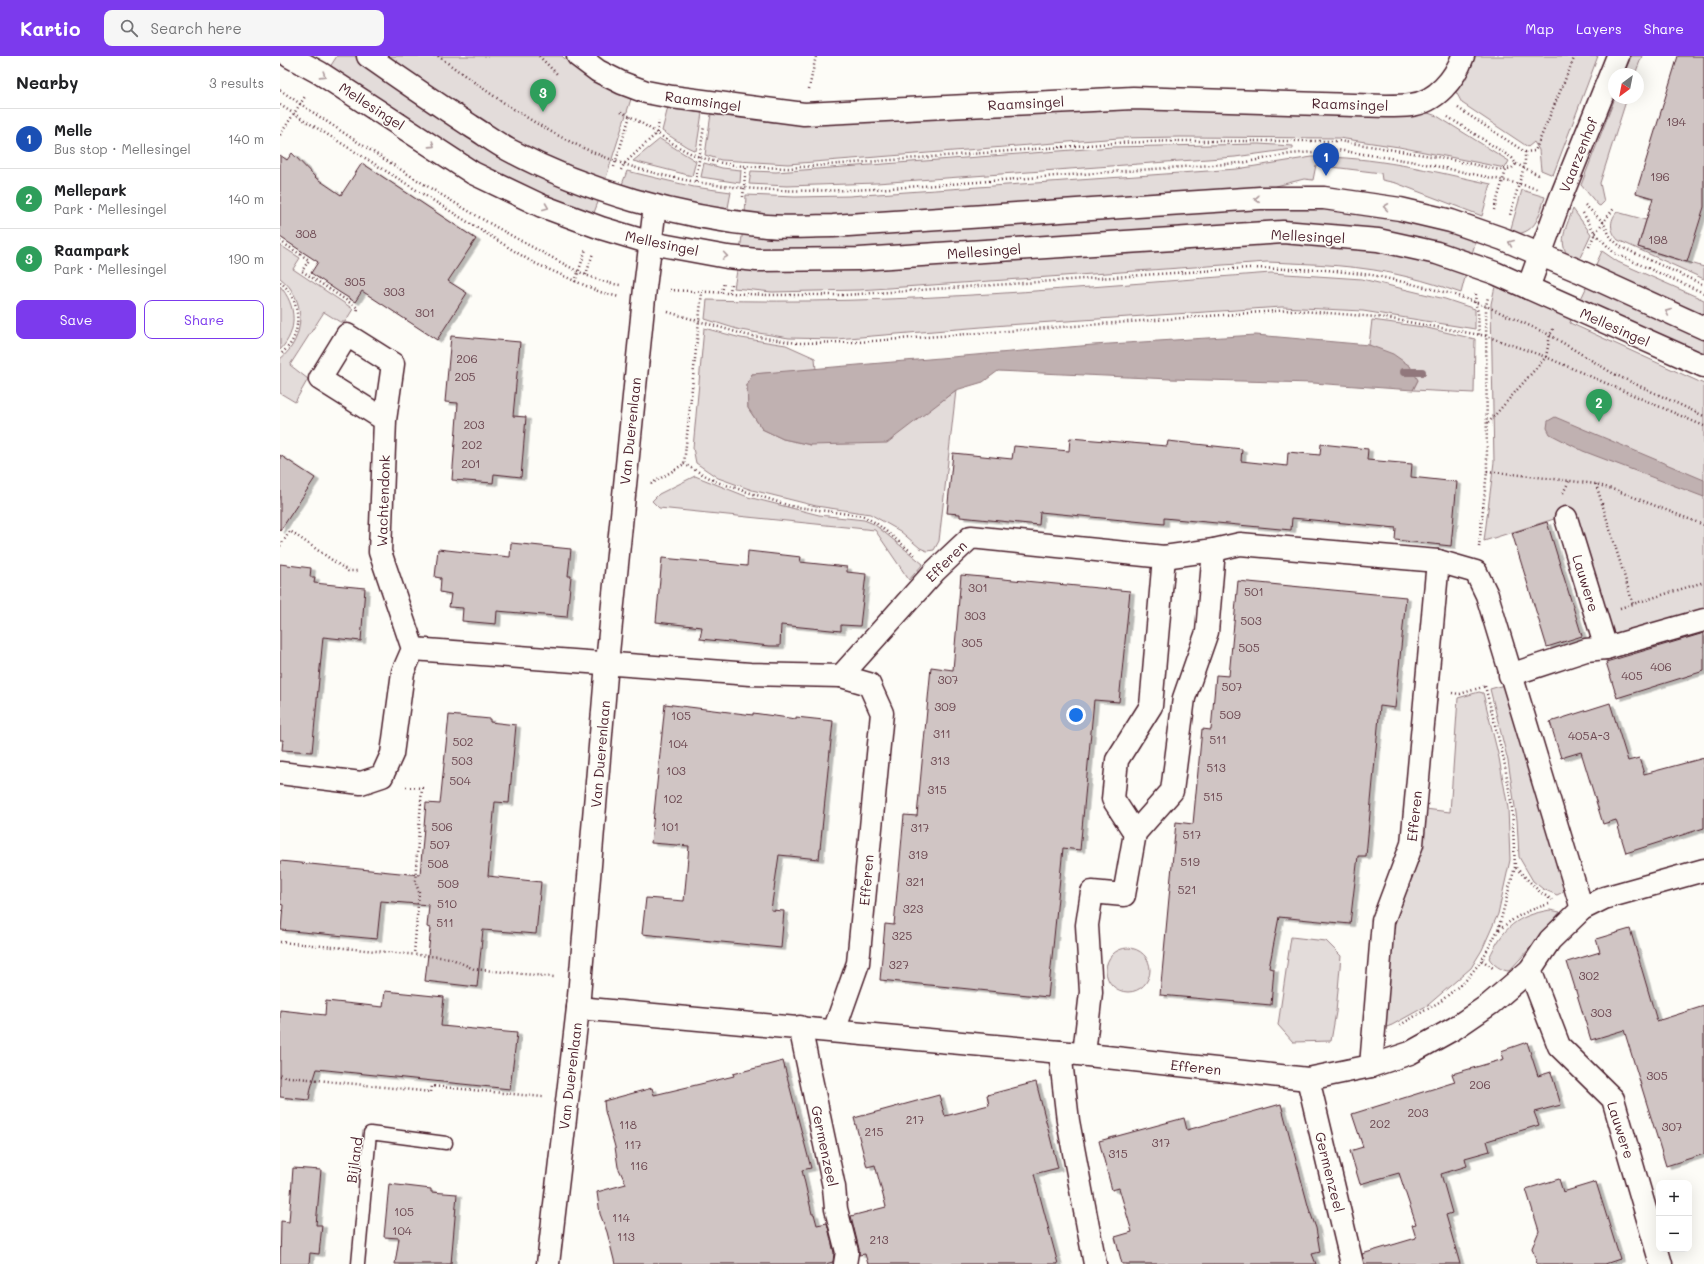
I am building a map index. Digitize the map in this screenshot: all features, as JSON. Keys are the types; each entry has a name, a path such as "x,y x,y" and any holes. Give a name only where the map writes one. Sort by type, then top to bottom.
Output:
{"street":[{"name":"Mellesingel","path":"289,56 320,73 473,173 542,206 601,228 650,243 727,257 757,260 859,259 1283,232 1378,240 1437,253 1495,273 1704,366"},
{"path":"368,56 425,96 508,150 587,185 655,206 693,215 767,226 833,226 1260,198 1324,198 1400,209 1451,221 1503,239 1704,328"},
{"name":"Raamsingel","path":"578,56 598,71 622,84 646,92 664,96 804,114 1133,98 1386,106 1412,105 1429,98"},
{"path":"1429,98 1446,84 1463,56"},
{"name":"Vaarzenhof","path":"1528,288 1565,187 1618,56"},
{"name":"Van Duerenlaan","path":"548,1264 581,980 607,663 655,206"},
{"path":"347,335 320,379 385,420"},
{"name":"Wachtendonk","path":"347,335 393,364 385,420 380,552 413,649"},
{"name":"Lauwere","path":"1566,518 1606,648"},
{"name":"Efferen","path":"841,676 935,571 971,537 1164,557 1214,550 1240,544 1438,561 1476,572"},
{"path":"1084,1054 1091,992 1087,925 1092,892 1124,895 1135,833 1172,791 1184,698 1207,632 1214,550"},
{"path":"1135,833 1113,800 1117,760 1151,706 1164,557"},
{"name":"Efferen","path":"1371,1066 1383,921 1412,844 1438,561"},
{"path":"1476,572 1487,595 1582,909"},
{"path":"1510,675 1586,650 1606,648 1704,620"},
{"path":"280,773 361,783 382,776 392,754 402,672 413,649 607,663"},
{"name":"Efferen","path":"607,663 750,674 841,676 868,684 882,713 858,962 834,1031"},
{"path":"1308,1079 1371,1066 1410,1053 1454,1028 1490,1004 1530,970 1550,940 1582,909 1604,898 1704,870"},
{"name":"Lauwere","path":"1530,970 1559,1046 1612,1099 1661,1264"},
{"name":"Efferen","path":"578,1008 1084,1054 1308,1079"},
{"name":"Germenzeel","path":"800,1027 834,1187 836,1209 847,1252 845,1264"},
{"path":"1060,1052 1068,1121 1095,1264"},
{"name":"Germenzeel","path":"1308,1079 1352,1264"}],"lane":[{"name":"Bijland","path":"358,1264 370,1133 446,1143"}],"path":[{"path":"438,56 515,112 570,143 624,164 666,176 735,188 820,192 1242,163 1290,154 1337,150 1416,162 1520,184"},
{"path":"539,56 564,80"},
{"path":"804,114 816,56"},
{"path":"1429,98 1525,152 1535,151 1575,56"},
{"path":"280,90 464,208 494,226 586,275"},
{"path":"624,164 657,133 664,96"},
{"path":"1429,98 1444,114 1512,158 1516,164 1565,187 1603,222 1611,238 1621,247 1704,285"},
{"path":"696,181 708,102"},
{"path":"280,134 300,104"},
{"path":"280,105 532,262 600,292 644,304 746,336 797,343 859,342 1290,310 1386,318 1486,336 1546,357 1704,426"},
{"path":"617,110 683,150 700,157 723,164 788,168 1114,143 1175,141 1332,141 1437,157 1500,170 1512,168 1516,164"},
{"path":"1503,239 1524,169 1525,152"},
{"path":"1595,233 1615,207"},
{"path":"1581,210 1595,233 1614,253 1704,294"},
{"path":"280,241 309,260 302,271 358,308 350,323 347,335"},
{"path":"722,293 845,295 1248,268 1327,270 1372,275 1452,294 1486,306 1550,335 1614,374 1704,416"},
{"path":"1476,572 1487,471 1488,423 1486,306 1495,273"},
{"path":"280,282 292,295 298,321 295,334 289,346 280,355"},
{"path":"684,464 702,292"},
{"path":"1488,423 1546,357 1550,335"},
{"path":"623,500 684,464"},
{"path":"684,464 717,482 790,506 863,516 876,523 935,571"},
{"path":"1487,471 1596,484 1618,491 1704,525"},
{"path":"1596,484 1633,604 1704,582"},
{"path":"280,546 290,531 348,571 387,573"},
{"path":"1426,690 1460,694 1485,687 1510,675"},
{"path":"1373,1036 1404,1024 1441,1000 1466,980 1482,960 1498,930 1515,867 1512,808 1504,760 1483,679"},
{"path":"382,776 399,786 422,788 414,881 419,892 414,954"},
{"path":"1498,930 1514,918 1530,910 1556,902 1540,892 1515,867"},
{"path":"280,942 450,958 474,969 581,980"},
{"path":"280,1076 431,1092 432,1086 568,1099"}],"shaded area":[{"path":"337,56 355,56 489,148 600,197 592,218 510,184 328,70"},
{"path":"378,56 562,56 577,70 603,86 631,99 604,184 548,162"},
{"path":"1474,56 1598,56 1553,175 1541,170 1539,150 1534,142 1528,147 1462,103 1456,92 1468,73"},
{"path":"1631,56 1642,56 1637,68 1626,68"},
{"path":"1613,104 1625,104 1600,183 1604,202 1600,206 1598,205 1581,185"},
{"path":"1147,106 1425,112 1437,116 1509,161 1505,168 1399,147 1339,138 1119,138 788,164 721,160 705,155 711,114 761,121 798,124"},
{"path":"668,107 702,113 696,151 662,131"},
{"path":"660,139 696,161 692,176 633,161"},
{"path":"1258,144 1293,146 1293,149 1235,157 877,183 787,186 749,184 751,171 776,172 1113,147"},
{"path":"1312,157 1335,157 1402,165 1491,184 1482,216 1396,183 1382,180 1381,173 1316,165 1313,180 1304,179 1252,192 850,219 745,215 746,195 795,197 849,196 1237,169"},
{"path":"704,163 722,168 741,170 740,183 701,177"},
{"path":"627,171 694,187 731,192 727,213 620,190"},
{"path":"1522,190 1545,197 1538,218 1534,224 1525,232 1509,235"},
{"path":"1254,205 1367,211 1477,237 1471,257 1371,233 889,251 740,251 743,229"},
{"path":"1573,209 1591,234 1577,264 1566,252 1563,238"},
{"path":"1617,212 1646,220 1638,247 1704,267 1704,279 1618,240 1612,230 1612,222 1614,215"},
{"path":"1258,239 1358,245 1467,270 1461,293 1415,279 1373,270 1338,266 1267,262 859,290 772,292 734,288 738,265"},
{"path":"280,245 300,258 293,269 353,309 345,322 340,322 324,312 290,365 308,379 295,402 280,393 280,359 289,351 295,341 299,330 300,318 299,307 295,296 289,286 280,278"},
{"path":"1602,251 1618,262 1704,300 1704,321 1593,271"},
{"path":"1271,273 1362,279 1445,299 1475,309 1475,329 1363,311 1282,307 1006,325 836,339 789,338 740,330 705,319 707,300 778,301 918,298"},
{"path":"1496,282 1572,315 1570,323 1704,384 1704,613 1626,636 1615,633 1608,627 1570,514 1484,541 1494,462 1491,304"},
{"path":"1588,284 1704,336 1704,359 1579,303"},
{"path":"280,286 290,302 293,318 290,335 280,350"},
{"path":"1372,320 1423,327 1475,339 1474,393 1413,390 1418,380 1369,345"},
{"path":"704,328 741,338 786,345 815,358 816,370 752,374 747,385 748,408 762,429 783,439 811,445 940,402 956,390 939,541 934,550 927,551 920,548 900,531 870,514 816,506 752,490 718,478 696,463 693,448"},
{"path":"1256,335 1369,345 1393,354 1410,366 1418,380 1413,390 1313,383 1170,379 998,371 983,382 956,390 887,443 811,445 783,439 762,429 748,408 747,385 752,374 1093,345"},
{"path":"1555,417 1704,480 1704,497 1583,451 1550,434 1547,428 1548,421"},
{"path":"695,476 748,497 819,515 864,520 874,524 923,564 909,580 875,530 659,508 652,501 659,494"},
{"path":"1504,685 1567,888 1557,895 1543,889 1533,881 1519,857 1517,820 1508,761 1490,689"},
{"path":"1479,692 1483,693 1499,758 1508,808 1510,860 1498,914 1482,950 1471,968 1428,1005 1384,1028 1394,917 1425,809 1450,812 1458,698"},
{"path":"1550,910 1560,912 1509,971 1506,971 1492,963 1489,958 1500,938 1512,925 1528,916"},
{"path":"1291,937 1326,941 1341,956 1336,1012 1331,1041 1293,1042 1278,1025"},
{"path":"1124,948 1132,948 1137,949 1144,954 1149,961 1149,979 1144,986 1137,991 1124,992 1116,989 1109,982 1106,974 1106,966 1109,958 1116,951"}],"building":[{"path":"1678,56 1704,56 1704,207 1687,262 1638,247 1653,198 1636,193"},
{"path":"292,153 316,178 341,195 362,163 476,239 448,281 467,293 437,340 362,291 355,302 339,292 311,273 318,262 280,237 280,155 287,160"},
{"path":"451,336 520,342 513,416 526,417 521,477 494,474 493,483 452,480 458,403 445,402"},
{"path":"1070,438 1167,446 1168,441 1242,449 1241,461 1287,466 1288,452 1320,455 1321,444 1368,449 1367,460 1412,464 1411,477 1457,482 1451,546 1395,540 1396,528 1292,518 1291,530 1164,518 1164,524 1040,512 1039,525 960,517 960,514 947,513 953,453 1012,459 1014,446 1069,451"},
{"path":"280,455 315,478 280,531"},
{"path":"1547,522 1582,636 1547,647 1512,533"},
{"path":"511,543 571,549 568,576 571,576 567,617 497,611 496,624 462,621 463,608 449,607 451,594 440,592 441,578 435,577 438,549 510,557"},
{"path":"748,551 801,557 800,562 847,567 847,572 866,574 860,626 841,625 841,631 781,625 780,646 770,646 700,639 702,627 656,622 662,558 747,566"},
{"path":"280,564 311,568 310,577 315,577 314,583 365,588 361,641 323,637 312,752 282,750 283,740 280,740"},
{"path":"961,575 1130,591 1119,702 1094,700 1080,850 1063,848 1048,997 880,980 885,924 894,925 904,815 917,816 931,667 953,670"},
{"path":"1238,581 1406,597 1395,708 1380,706 1366,856 1358,856 1350,924 1279,917 1269,968 1274,969 1271,1005 1160,995 1176,822 1193,824 1202,729 1211,730 1216,675 1229,676"},
{"path":"1704,633 1704,671 1617,698 1606,662"},
{"path":"1610,703 1628,761 1639,758 1644,774 1704,758 1704,828 1626,853 1616,820 1603,824 1581,752 1561,758 1550,722"},
{"path":"665,704 753,715 753,713 796,719 796,717 833,721 819,859 779,855 771,910 784,911 781,948 642,934 646,898 684,901 689,846 651,843"},
{"path":"449,715 490,719 490,722 516,725 509,803 495,802 488,876 541,882 536,934 483,930 477,987 425,981 431,928 427,927 429,905 381,901 377,939 281,930 283,905 280,904 280,861 420,875 426,803 440,804"},
{"path":"1630,929 1657,1021 1704,1006 1704,1154 1666,1166 1624,1030 1591,1040 1567,962 1600,952 1596,939"},
{"path":"385,991 444,997 441,1026 517,1033 510,1089 317,1069 309,1100 280,1097 280,1010 325,1015 326,1001 383,1007"},
{"path":"1527,1042 1538,1076 1551,1072 1561,1105 1534,1112 1539,1125 1487,1141 1490,1151 1465,1158 1467,1166 1441,1174 1452,1213 1446,1215 1460,1264 1364,1264 1362,1254 1416,1238 1412,1225 1416,1224 1399,1173 1360,1184 1350,1151 1363,1147 1352,1114 1455,1082 1452,1074 1504,1059 1501,1051"},
{"path":"783,1061 811,1168 802,1170 812,1214 814,1214 817,1225 827,1223 834,1253 833,1262 825,1264 615,1264 607,1232 600,1214 597,1192 626,1184 618,1167 615,1147 605,1111 604,1101 652,1088 654,1095 734,1076 733,1074"},
{"path":"1036,1082 1058,1168 1034,1174 1058,1264 868,1264 865,1254 859,1255 859,1249 851,1216 886,1207 875,1165 867,1167 854,1118 939,1095 945,1116 989,1105 987,1095"},
{"path":"1281,1104 1309,1209 1316,1228 1320,1252 1312,1254 1316,1264 1122,1264 1115,1237 1132,1232 1119,1188 1112,1190 1099,1141 1184,1118 1187,1130"},
{"path":"293,1168 321,1170 316,1225 322,1225 319,1254 310,1253 309,1264 280,1264 281,1221 289,1222"},
{"path":"1559,1179 1563,1192 1596,1182 1620,1259 1605,1264 1537,1264 1532,1248 1539,1231 1526,1189"},
{"path":"389,1184 431,1189 431,1192 457,1194 451,1264 395,1264 399,1238 384,1237"}],"waterway":[{"path":"1404,372 1422,372"}],"place":[{"name":"Raampark","path":"543,112"},
{"name":"Melle","path":"1326,176"},
{"name":"Mellepark","path":"1599,422"}]}
